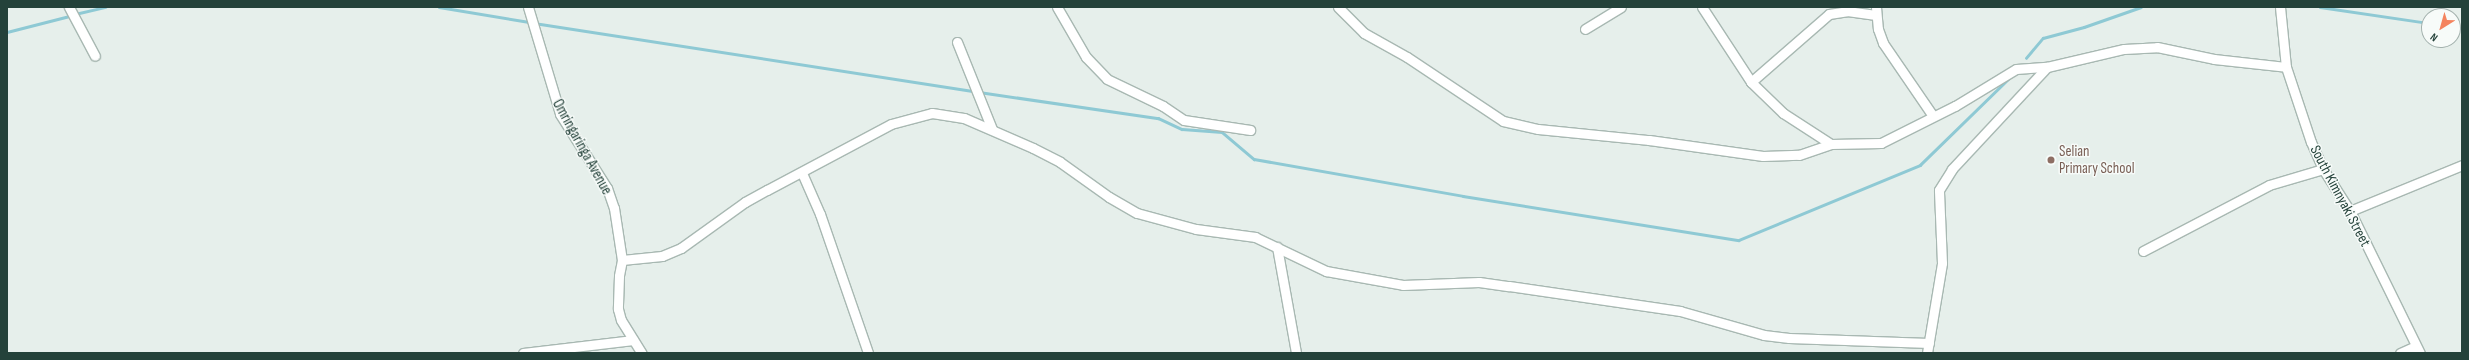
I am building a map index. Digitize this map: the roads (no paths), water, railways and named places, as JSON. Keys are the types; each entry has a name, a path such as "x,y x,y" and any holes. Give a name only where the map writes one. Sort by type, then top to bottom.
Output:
{"street":[{"path":"69,7 95,56"},
{"name":"Omringaringa Avenue","path":"528,7 560,114 601,178 614,208 622,260 619,276 618,309 633,340 642,353"},
{"path":"1057,7 1086,57 1107,79 1163,106 1184,120 1250,130"},
{"path":"1338,7 1364,33 1407,57 1503,121 1515,125 1763,156 1799,155 1831,144 1881,143 1955,106 2016,69 2047,67 2109,52 2141,47 2157,47 2214,59 2286,67"},
{"path":"1585,29 1621,7"},
{"path":"1702,7 1751,82 1782,113 1831,144"},
{"name":"South Kimnyaki Street","path":"2280,7 2286,67 2298,109 2323,169 2350,211 2418,349"},
{"path":"1751,82 1829,14 1842,11 1876,11 1883,43 1933,116"},
{"path":"957,42 992,128"},
{"path":"622,260 662,256 681,248 745,202 891,124 908,117 932,113 948,114 992,128 1060,162 1109,197 1137,212 1196,229 1255,237 1326,271 1384,283 1420,286 1478,282 1680,311 1770,336 1928,348 1942,263 1943,224 1939,190 1952,169 2047,67"},
{"path":"2350,211 2462,165"},
{"path":"2143,251 2269,185 2323,169"},
{"path":"802,172 820,214 868,353"},
{"path":"1277,247 1296,353"},
{"path":"522,353 633,340"},
{"path":"2400,353 2418,349"}],"waterway":[{"path":"75,14 105,7"},
{"path":"439,7 529,22"},
{"path":"2026,58 2043,38 2084,27 2141,7"},
{"path":"2320,7 2421,22"},
{"path":"7,32 70,16"},
{"path":"534,23 974,91"},
{"path":"979,92 1158,118 1182,129 1222,132 1254,159 1463,196 1739,240 1920,165 2009,78"}],"place":[{"name":"Selian Primary School","path":"2051,160"}]}
